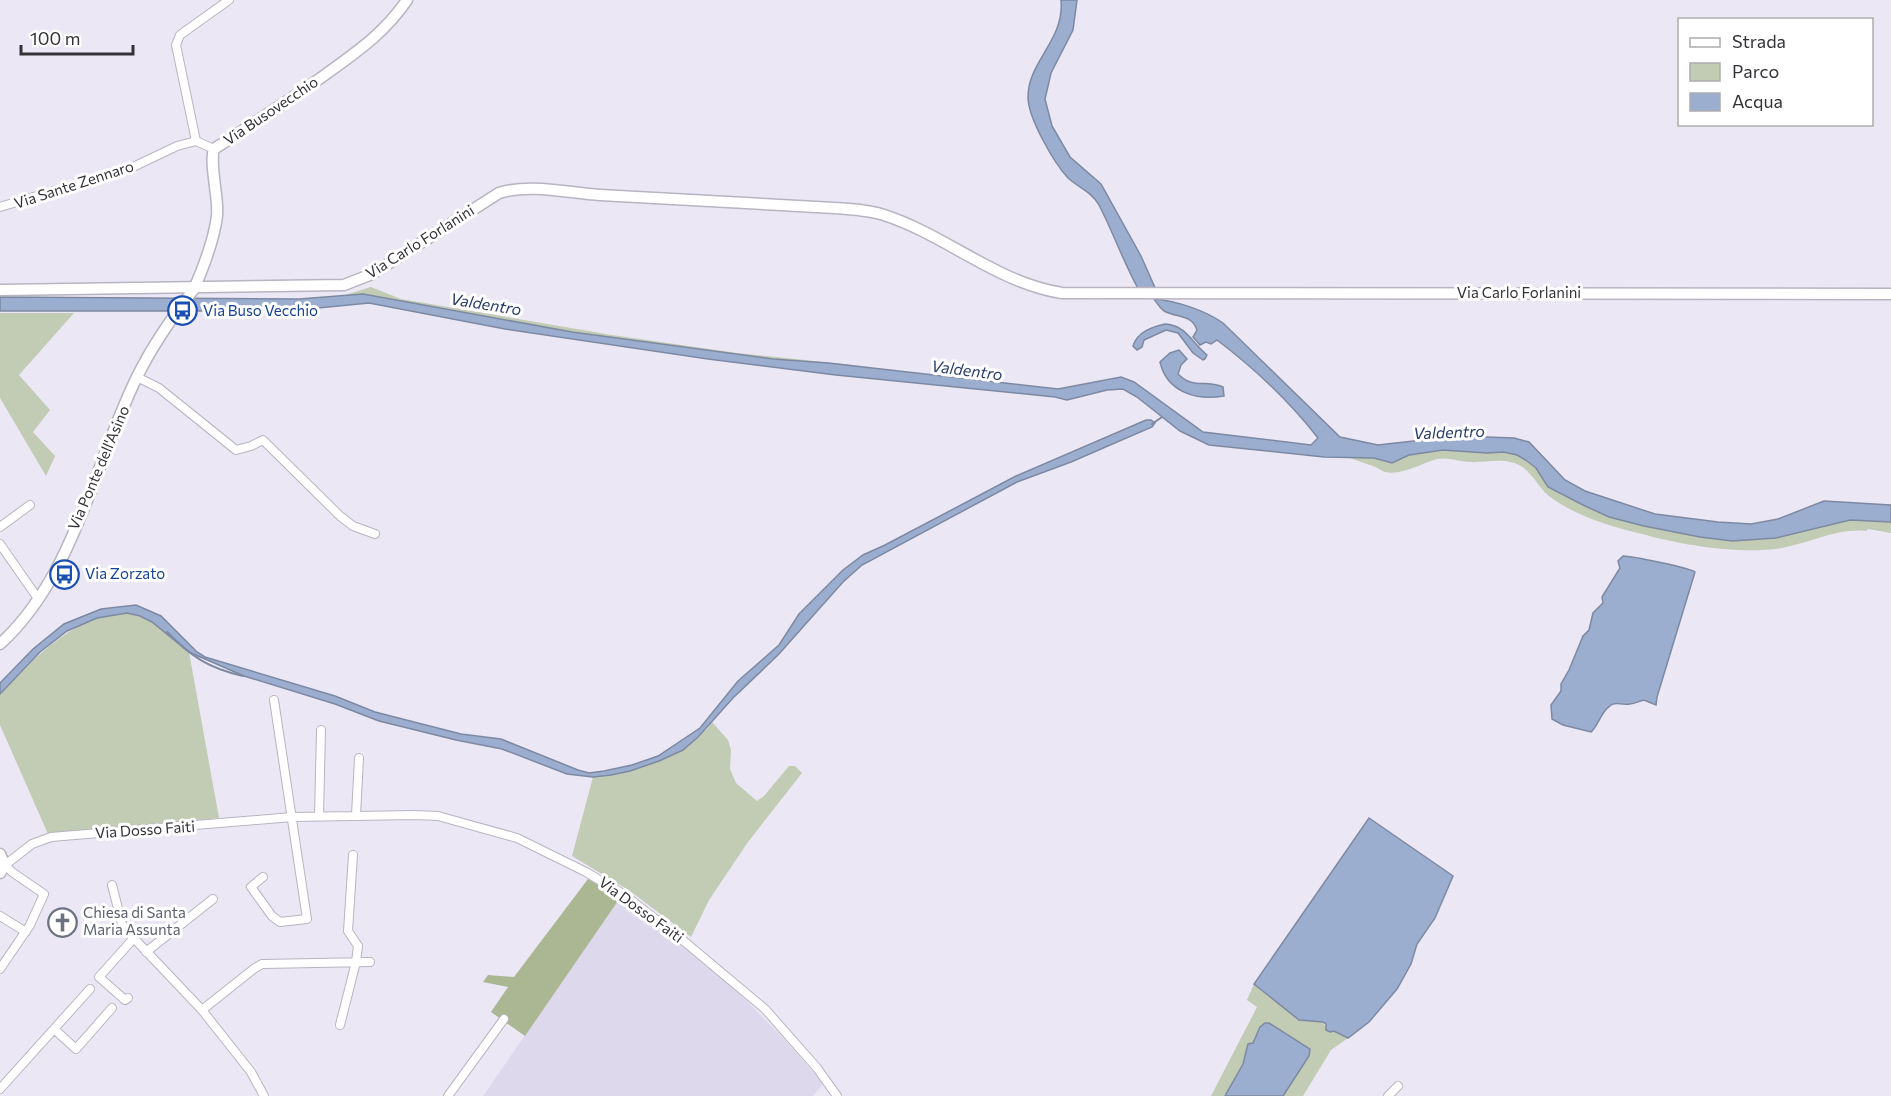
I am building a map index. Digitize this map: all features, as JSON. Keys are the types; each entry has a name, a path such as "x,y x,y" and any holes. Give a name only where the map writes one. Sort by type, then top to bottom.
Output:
{"main road":[{"name":"Via Busovecchio","path":"192,292 208,253 217,215 211,156 214,149 285,103 371,42 395,18 407,0"},
{"name":"Via Carlo Forlanini","path":"0,290 192,292 333,286 353,283 372,274 500,193 518,189 536,189 597,195 871,212 906,224 1008,277 1037,289 1062,293 1891,294"},
{"name":"Via Ponte dell'Asino","path":"0,644 15,630 39,600 81,514 137,377 192,292"},
{"path":"0,854 3,869"}],"street":[{"path":"214,149 196,141 176,45 180,35 229,0"},
{"name":"Via Sante Zennaro","path":"0,207 130,168 177,146 196,141"},
{"path":"137,377 159,388 236,450 263,440 340,516 354,526 375,534"},
{"path":"0,527 30,505"},
{"path":"0,544 39,600"},
{"path":"263,878 250,887 272,916 280,922 307,919 274,700"},
{"path":"319,816 321,730"},
{"path":"356,815 359,758"},
{"name":"Via Dosso Faiti","path":"3,869 32,844 51,837 292,817 438,816 455,820 517,838 623,894 765,1009 817,1068 837,1096"},
{"path":"340,1025 358,946 348,931 353,855"},
{"path":"0,969 26,932 44,894 12,872 3,869"},
{"path":"112,885 122,924 133,939 202,1010 251,1072 264,1096"},
{"path":"146,952 213,899"},
{"path":"0,916 26,932"},
{"path":"128,998 125,1000 99,978 133,939"},
{"path":"202,1010 262,964 370,962"},
{"path":"0,1089 90,989"},
{"path":"54,1029 76,1049 112,1008"},
{"path":"448,1096 504,1019"},
{"path":"1388,1096 1398,1086"}],"shaded area":[{"path":"620,898 728,982 787,1042 823,1084 813,1096 483,1096"}],"green space":[{"path":"371,287 401,299 612,335 737,353 872,367 773,359 572,332 363,294 345,295"},
{"path":"0,313 74,313 19,375 50,410 33,432 55,456 46,476 0,398"},
{"path":"1443,450 1504,452 1517,455 1536,468 1548,487 1609,517 1700,537 1732,541 1776,538 1850,520 1891,522 1891,533 1868,529 1845,532 1792,546 1766,550 1712,548 1658,538 1596,521 1547,495 1529,472 1510,462 1437,459 1405,471 1391,473 1347,457 1374,458 1392,463 1409,455"},
{"path":"127,613 153,623 189,652 219,818 48,834 0,725 0,694 32,661 67,633 99,618"},
{"path":"712,722 728,740 731,750 730,769 736,783 757,801 789,766 795,766 802,773 748,842 709,900 691,937 630,891 572,856 593,777 611,775 659,761 707,729"},
{"path":"588,879 620,898 525,1036 491,1012 508,987 483,982 488,975 514,977"},
{"path":"1254,984 1299,1020 1323,1022 1326,1027 1348,1038 1331,1050 1303,1096 1283,1096 1309,1056 1310,1050 1269,1023 1260,1028 1253,1043 1248,1045 1243,1064 1225,1096 1211,1096 1257,1007 1247,1000"}],"water":[{"path":"1061,0 1077,0 1073,30 1051,73 1045,99 1052,126 1070,157 1101,184 1141,256 1156,290 1140,292 1099,205 1093,197 1062,171 1043,140 1032,116 1028,97 1030,84 1058,27"},
{"path":"363,294 572,332 773,359 1058,389 1121,377 1134,382 1203,432 1311,445 1318,438 1258,374 1231,351 1217,340 1211,344 1206,342 1200,345 1193,337 1197,330 1192,321 1164,311 1154,299 1163,300 1199,310 1223,323 1340,437 1378,445 1458,436 1514,438 1529,442 1565,480 1585,491 1655,514 1751,524 1778,519 1824,501 1891,505 1891,522 1850,520 1776,538 1732,541 1700,537 1609,517 1548,487 1536,468 1517,455 1504,452 1443,450 1409,455 1392,463 1374,458 1324,457 1209,445 1180,431 1137,397 1123,389 1107,390 1067,400 836,375 505,329 369,303 288,311 0,311 0,297 299,299"},
{"path":"1165,324 1184,331 1207,355 1205,359 1193,353 1178,333 1166,330 1144,340 1142,347 1137,350 1133,346 1141,334"},
{"path":"1179,350 1187,359 1181,365 1178,374 1189,382 1223,387 1224,396 1193,395 1184,392 1169,381 1160,362 1170,353"},
{"path":"1146,420 1155,423 1152,427 1071,462 1017,482 862,565 843,582 778,655 733,698 698,737 683,750 630,771 593,777 567,774 502,749 379,721 335,704 244,676 189,652 152,622 127,613 97,618 67,631 40,652 0,694 0,683 33,649 64,624 101,609 136,605 161,616 205,657 335,696 375,712 461,734 501,739 589,773 632,765 658,756 700,728 738,681 779,645 799,614 843,570 863,555 1016,476"},
{"path":"1623,556 1695,572 1656,705 1644,700 1632,704 1611,705 1591,732 1563,725 1552,719 1551,705 1561,691 1561,684 1583,636 1589,630 1593,613 1603,603 1602,597 1620,568 1618,561"},
{"path":"1369,818 1453,876 1435,918 1417,944 1411,964 1397,989 1369,1022 1348,1038 1326,1030 1326,1024 1323,1022 1299,1020 1254,984"},
{"path":"1269,1023 1310,1049 1309,1056 1283,1096 1225,1096 1243,1064 1248,1044 1253,1043 1260,1027"}],"waterway":[{"path":"1152,424 1162,417"},
{"path":"167,632 201,660 243,676"}],"place":[{"name":"Via Buso Vecchio","path":"182,311"},
{"name":"Via Zorzato","path":"64,574"},
{"name":"Chiesa di Santa Maria Assunta","path":"62,922"}],"water label":[{"name":"Valdentro","path":"486,304"},
{"name":"Valdentro","path":"967,370"},
{"name":"Valdentro","path":"1449,432"}]}
